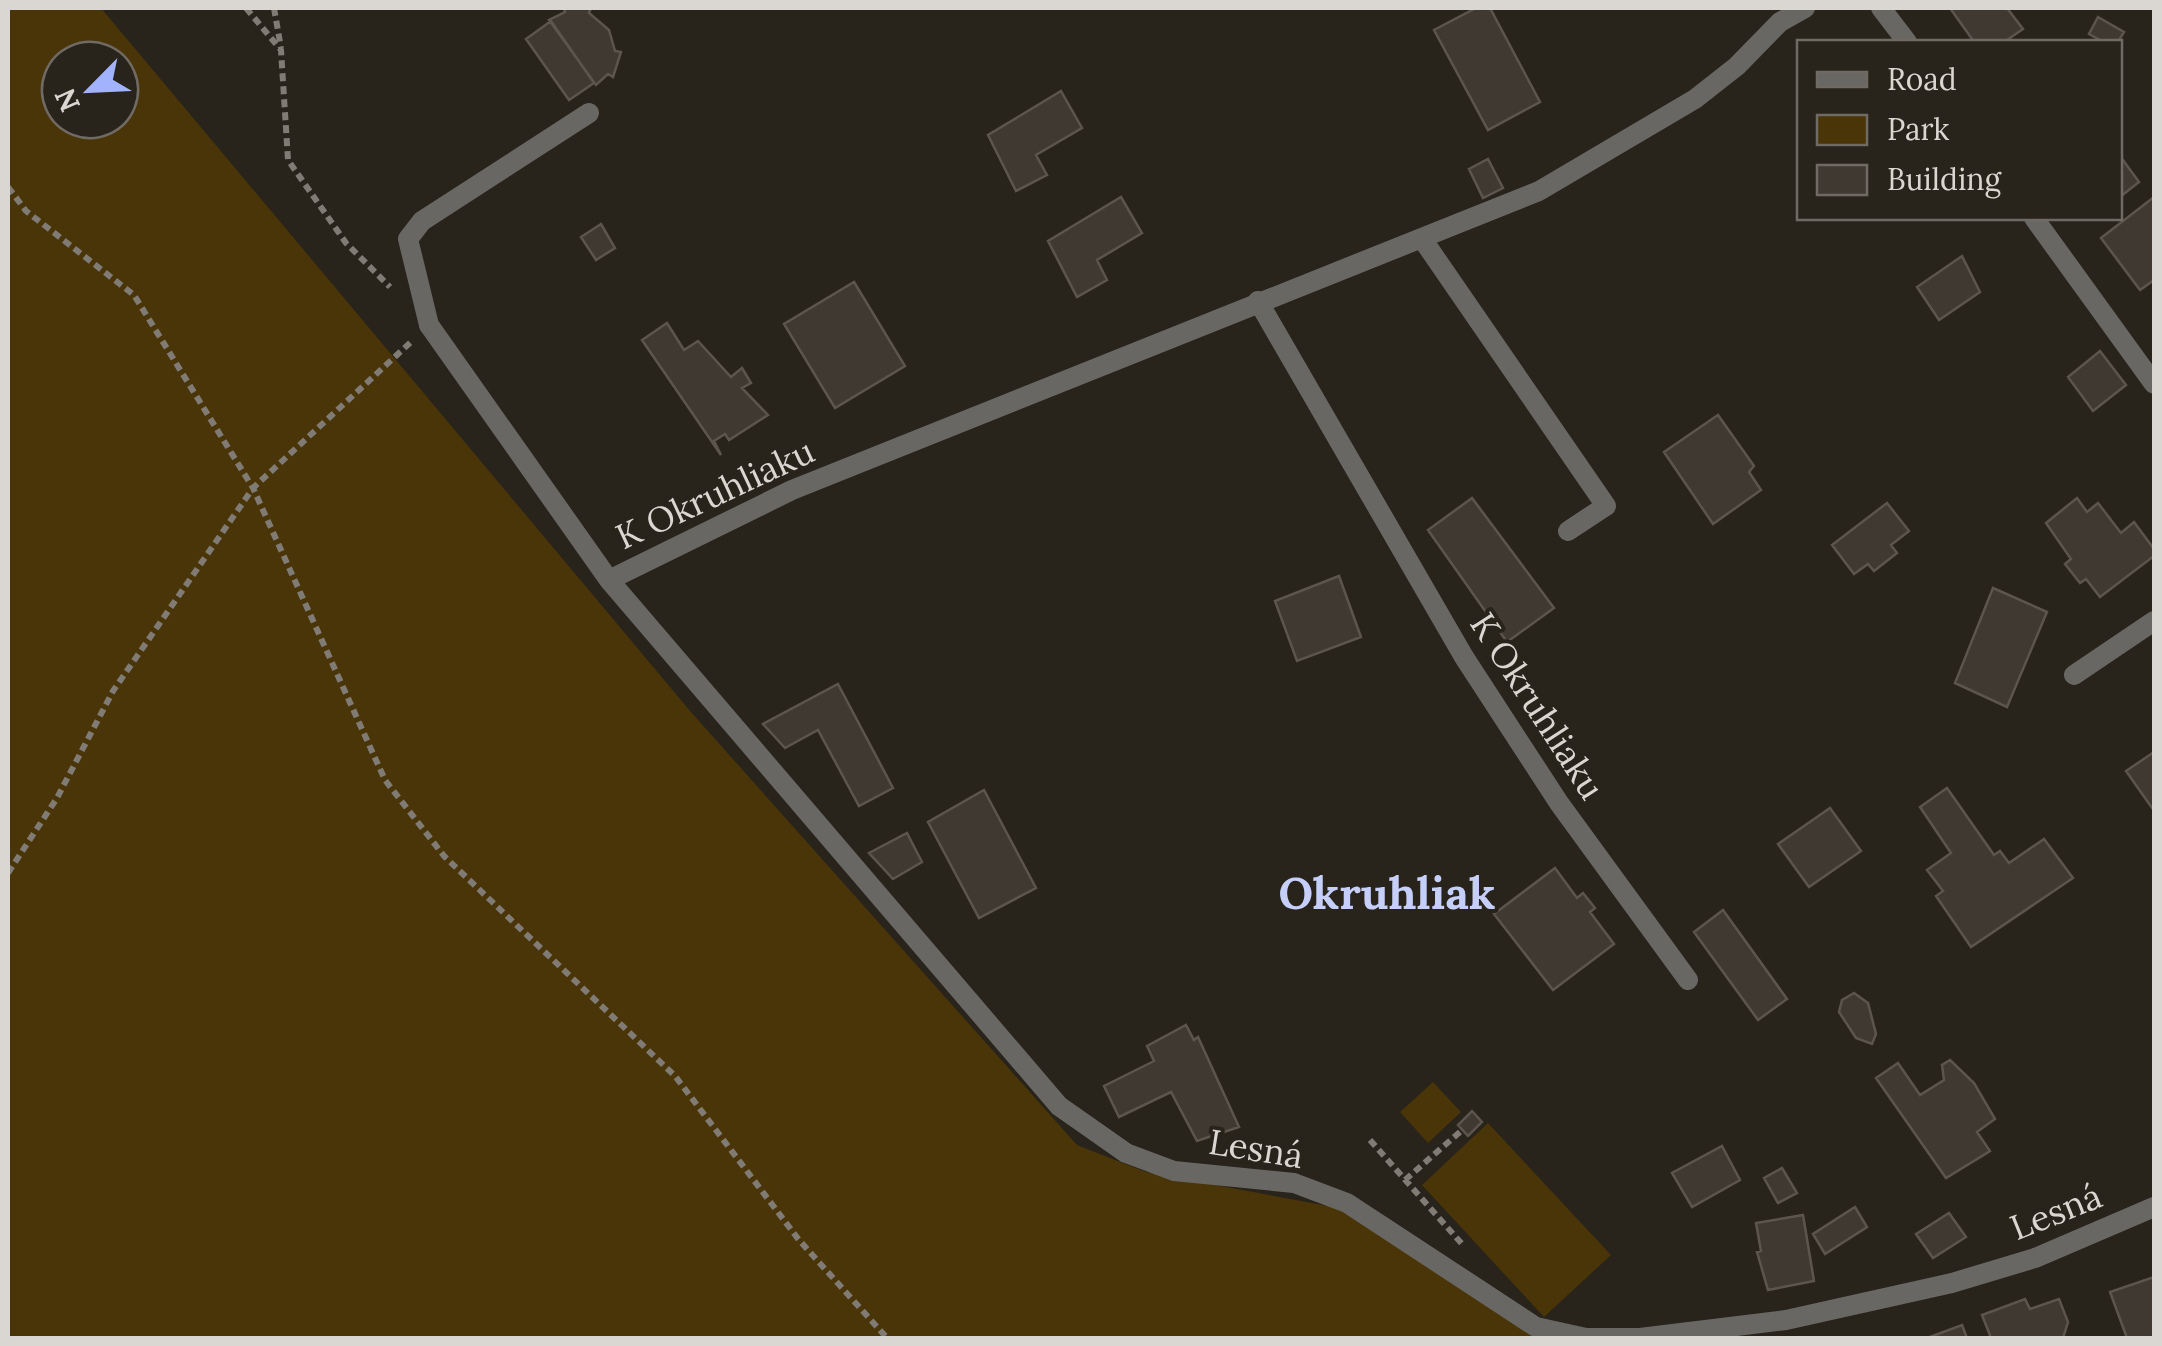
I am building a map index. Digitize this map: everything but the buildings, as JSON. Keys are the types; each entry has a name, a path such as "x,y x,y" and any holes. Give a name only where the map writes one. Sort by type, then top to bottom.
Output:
{"street":[{"name":"K Okruhliaku","path":"589,113 422,221 408,239 429,325 610,580 792,490 1539,191 1695,99 1737,66 1780,22 1805,8"},
{"path":"1881,8 1905,40"},
{"path":"2035,220 2154,384"},
{"path":"1423,240 1606,506 1568,530"},
{"name":"K Okruhliaku","path":"1258,301 1464,657 1558,803 1688,980"},
{"name":"Lesná","path":"610,580 1059,1106 1126,1153 1174,1171 1294,1183 1347,1203 1536,1327 1586,1338 1640,1338 1786,1320 1952,1283 2034,1258 2154,1207"},
{"path":"2074,675 2154,621"}],"path":[{"path":"246,8 281,50"},
{"path":"8,873 57,798 113,691 253,488 429,325 346,244 288,160 281,50 274,8"},
{"path":"8,187 26,212 134,295 253,488 385,780 444,856 674,1076 799,1240 887,1338"},
{"path":"1405,1180 1461,1131"},
{"path":"1370,1140 1466,1248"}],"green space":[{"path":"8,8 101,8 128,40 40,40 40,140 140,140 140,55 691,712 1077,1145 1146,1172 1344,1209 1533,1335 1672,1338 8,1338"},
{"path":"1433,1082 1461,1112 1428,1143 1400,1112"},
{"path":"1488,1123 1611,1255 1544,1317 1422,1185"}],"district":[{"name":"Okruhliak","path":"1387,893"}]}
